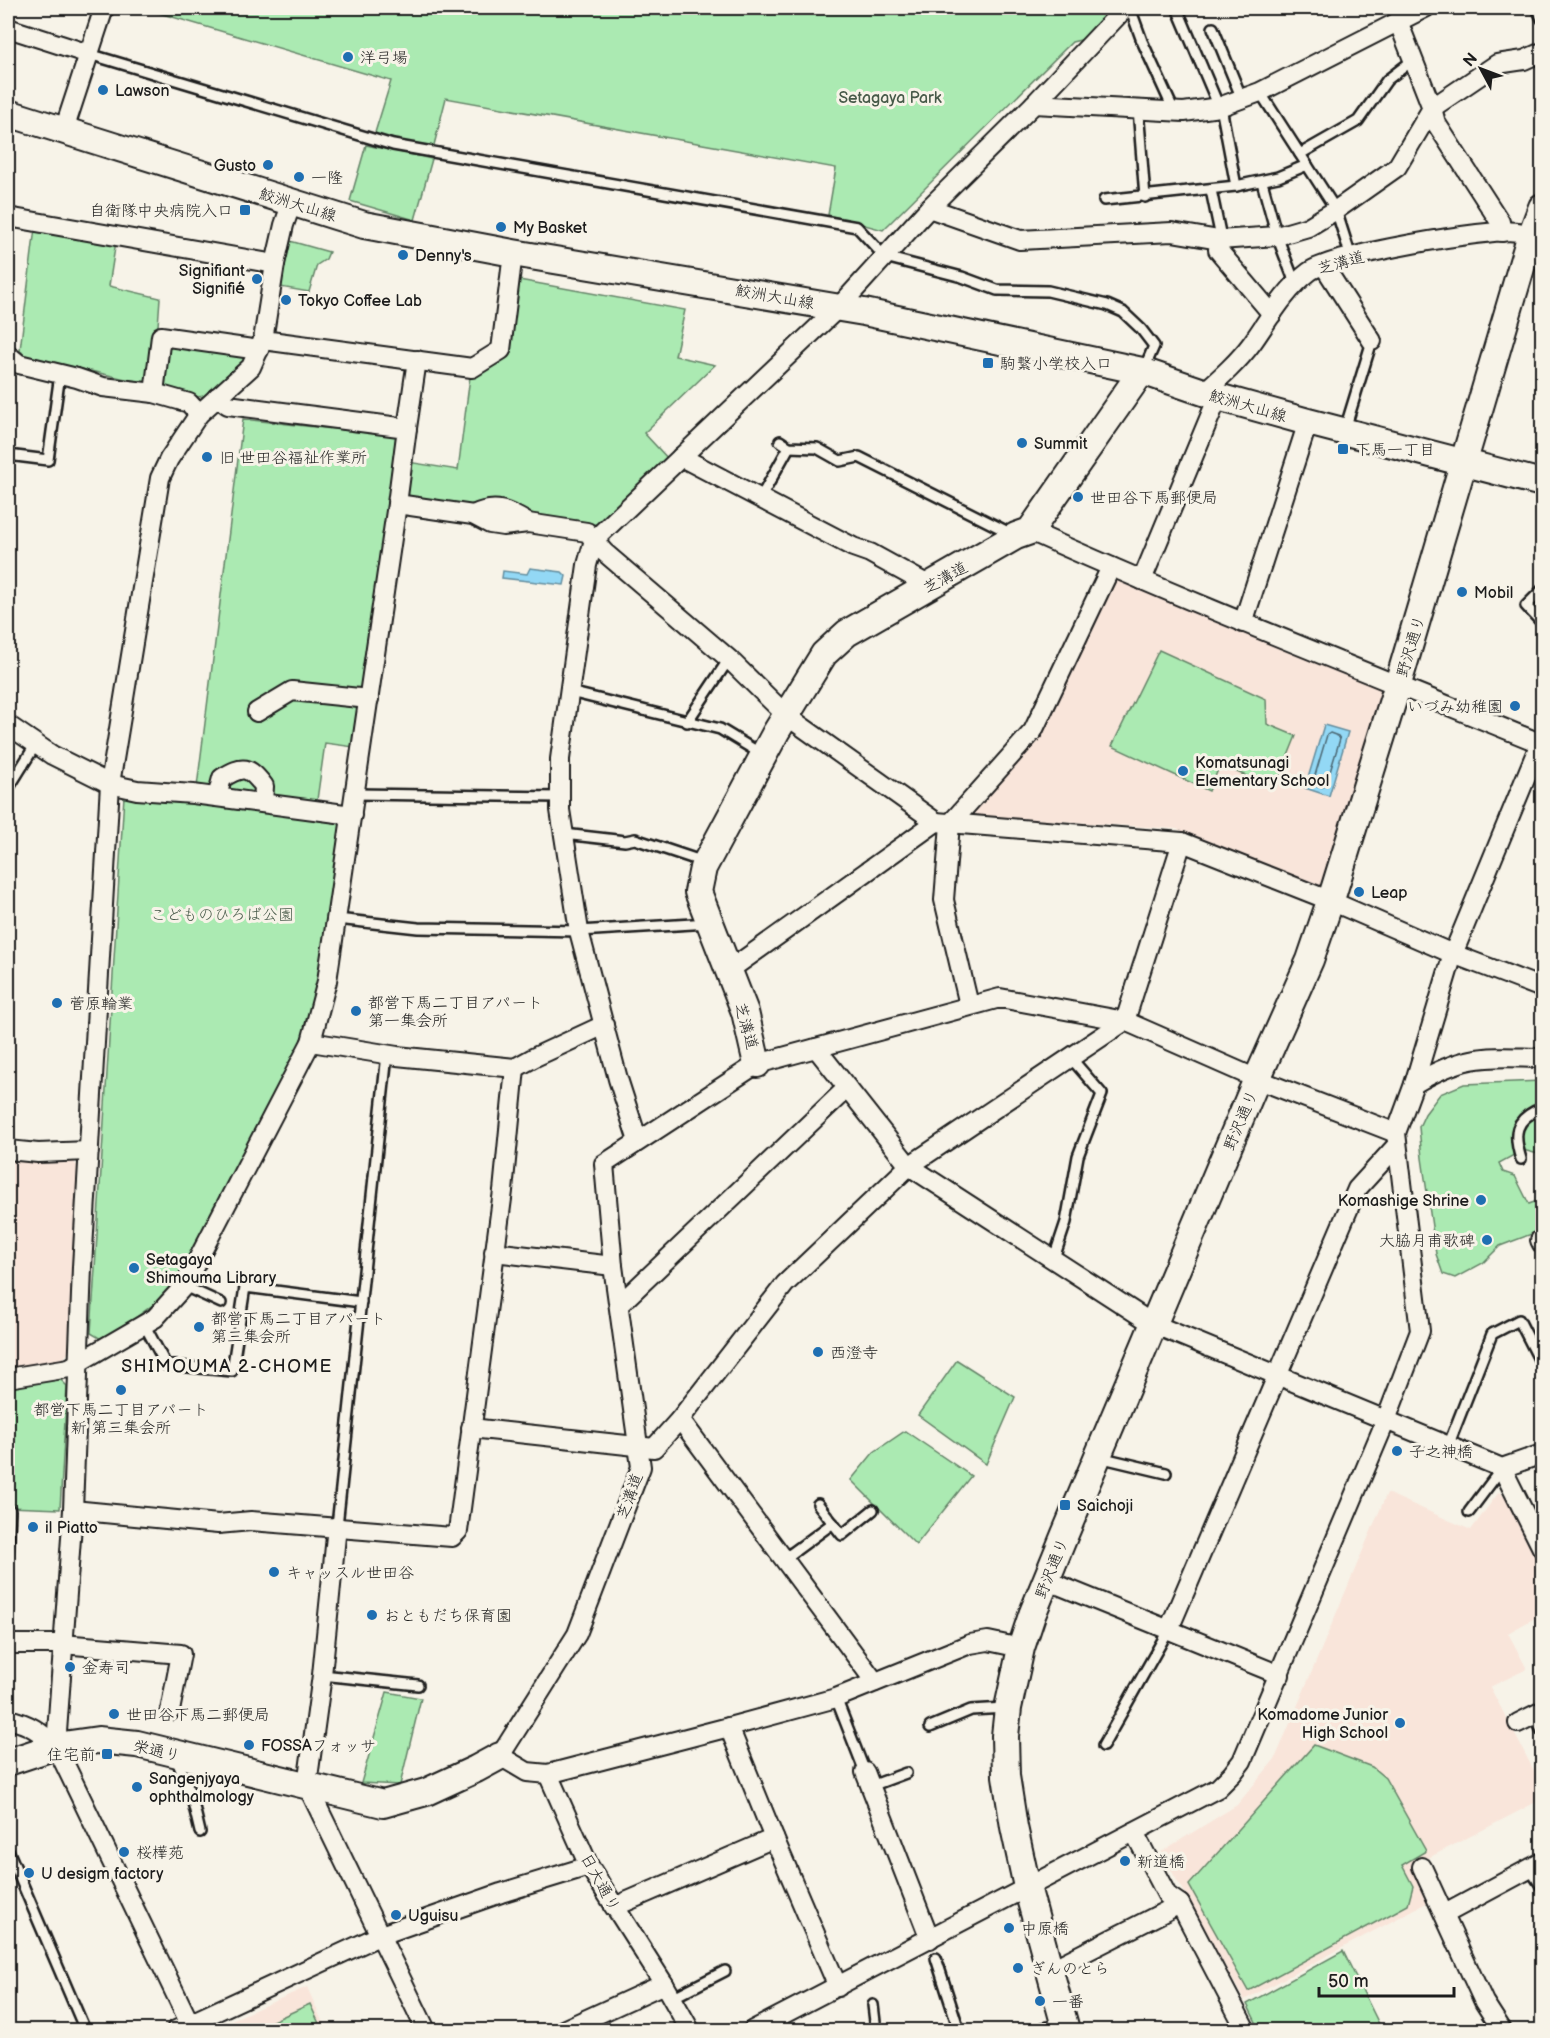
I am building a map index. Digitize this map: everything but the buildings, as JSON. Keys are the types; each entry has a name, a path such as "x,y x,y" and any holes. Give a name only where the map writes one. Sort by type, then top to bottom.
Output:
{"street":[{"path":"64,130 104,8"},
{"path":"638,1141 618,1079 579,931 560,810 560,759 587,565 594,540 839,307 930,208 1034,105 1127,8"},
{"path":"1034,105 1174,111 1220,107 1260,92 1425,8"},
{"path":"1398,21 1436,123 1500,222 1502,232"},
{"path":"8,28 89,54"},
{"path":"930,208 1020,240 1172,232 1219,240 1277,236 1308,227 1397,167 1432,108 1497,64 1524,60 1542,52"},
{"name":"鮫洲大山線","path":"8,113 364,225 513,253 839,307 1142,371 1308,422 1542,483"},
{"path":"56,1746 73,1510 78,1362 110,784 160,478 169,459 199,414 251,367 261,345 275,264 292,202"},
{"name":"野沢通り","path":"1065,2027 1027,1887 1006,1776 1005,1736 1008,1708 1021,1648 1046,1580 1257,1079 1310,960 1398,684 1454,492 1536,247 1542,207"},
{"path":"8,217 275,264"},
{"name":"芝溝道","path":"1211,394 1295,283 1311,270 1351,257 1412,244 1502,232 1519,232 1536,247"},
{"path":"1219,240 1218,250 1272,314"},
{"path":"154,393 162,336 417,360 472,368 501,350 513,253"},
{"path":"1324,266 1372,341"},
{"path":"8,355 19,364 103,387 154,393 189,403 199,414"},
{"path":"8,1378 69,1368 155,1318 183,1286 311,1042 327,981 337,919 417,360"},
{"name":"芝溝道","path":"500,1756 577,1634 641,1467 613,1266 604,1164 757,1064 745,1012 698,892 703,868 764,756 824,654 847,633 1023,534 1142,371"},
{"path":"1142,580 1211,394"},
{"path":"217,397 228,405 407,428"},
{"path":"1243,623 1308,422"},
{"path":"681,457 930,586"},
{"path":"398,504 473,515 490,524 503,526 528,523 587,532 604,552 729,659 787,716 943,823 1182,842 1330,901 1453,954 1542,988"},
{"path":"1023,534 1111,567 1541,744 1453,954 1396,1139 1357,1189 1169,1629"},
{"path":"728,971 943,823 1033,731 1111,567"},
{"path":"257,712 292,691 369,699"},
{"path":"8,726 36,744 110,784 352,815"},
{"path":"217,798 222,777 237,769 249,767 264,786 263,804"},
{"path":"943,823 944,900 969,1005"},
{"path":"471,1428 654,1449 680,1419 784,1284 909,1166 1125,1021 1182,842"},
{"path":"757,1064 1000,998 1125,1021 1396,1139"},
{"path":"311,1042 387,1054 515,1068 604,1025"},
{"path":"816,1048 909,1166 1154,1324 1502,1468 1542,1548"},
{"path":"1413,1084 1432,1074 1471,1060 1542,1058"},
{"path":"73,1510 218,1524 251,1521 337,1526 452,1537 458,1531 515,1068"},
{"path":"618,1305 847,1088"},
{"path":"753,2031 1218,1788 1242,1761 1386,1420 1420,1331 1396,1139"},
{"path":"8,1150 38,1153 89,1151"},
{"path":"494,1252 613,1266"},
{"path":"680,1419 875,1682"},
{"path":"1502,1468 1542,1454"},
{"path":"337,1526 322,1675 307,1785 426,2031"},
{"path":"1046,1580 1280,1675"},
{"path":"500,1756 527,1772 548,1773 729,1728 836,1698 970,1644 988,1641 1021,1648"},
{"path":"8,1644 62,1644 181,1654 170,1712"},
{"path":"8,1719 37,1729 56,1746 183,2027 381,1935 501,1893 590,1866"},
{"path":"729,1728 838,1987"},
{"name":"栄通り","path":"8,1762 56,1746 98,1740 137,1744 383,1804 426,1792 500,1756"},
{"name":"日大通り","path":"548,1773 590,1866 668,1991 690,2031"},
{"path":"868,1779 930,1939"},
{"path":"1134,1832 1167,1895 1180,1904 1246,2031"},
{"path":"614,1907 774,1838"},
{"path":"1445,1914 1536,1866"},
{"path":"1422,1867 1484,2002 1502,2031"},
{"path":"1050,1970 1180,1904"},
{"path":"563,2031 668,1991"}],"lane":[{"path":"1127,8 1174,111"},
{"path":"1177,8 1220,107 1236,186"},
{"path":"1537,8 1542,19"},
{"path":"1213,28 1242,99"},
{"path":"89,54 393,145 857,227 885,257 962,277 997,290 1048,291 1107,305 1123,312 1141,329 1154,346 1142,371"},
{"path":"1300,154 1358,121 1387,80 1413,60"},
{"path":"1260,92 1336,210 1351,257"},
{"path":"1138,109 1145,197"},
{"path":"1104,200 1211,190 1262,182 1307,165"},
{"path":"1262,182 1277,236 1295,283"},
{"path":"1211,190 1220,232 1219,240"},
{"path":"1344,431 1372,341"},
{"path":"8,455 48,460 60,374"},
{"path":"760,499 784,444 817,448 840,460 859,457 1023,534"},
{"path":"1542,590 1526,606 1542,623"},
{"path":"687,722 729,659"},
{"path":"570,692 720,729 764,756"},
{"path":"8,789 36,744"},
{"path":"355,794 560,797"},
{"path":"564,834 625,842 635,838 706,862"},
{"path":"337,919 418,928 579,931 709,923"},
{"path":"337,1526 387,1054"},
{"path":"1054,1258 1066,1222 1078,1156 1102,1094 1070,1058"},
{"path":"1521,1159 1515,1138 1517,1130 1522,1121 1542,1108"},
{"path":"183,1286 221,1303"},
{"path":"144,1324 166,1365 232,1371 245,1287 361,1302"},
{"path":"1448,1446 1492,1334 1519,1320 1542,1365"},
{"path":"1099,1456 1166,1473"},
{"path":"1469,1512 1502,1468"},
{"path":"818,1504 842,1535 873,1510"},
{"path":"8,1553 10,1510"},
{"path":"784,1559 833,1523"},
{"path":"1103,1746 1169,1629"},
{"path":"322,1675 418,1685"},
{"path":"836,1698 868,1779 906,1773"},
{"path":"930,1727 971,1710 1008,1708"},
{"path":"174,1753 192,1798 200,1832"},
{"path":"8,1850 85,2031"},
{"path":"1536,1866 1542,1887"},
{"path":"936,1958 959,2031"},
{"path":"668,1991 725,1971"},
{"path":"873,2005 876,2031"},
{"path":"1035,2031 1065,2027"}],"shaded area":[{"name":"Komatsunagi Elementary School","path":"1124,578 1376,684 1382,694 1328,881 1316,888 1177,829 974,815 970,810 1041,731 1112,582"},
{"path":"8,1158 72,1160 78,1167 68,1353 60,1362 8,1370"},
{"name":"Komadome Junior High School","path":"1499,1492 1505,1497 1542,1571 1542,1614 1508,1633 1527,1669 1490,1687 1542,1786 1542,1799 1413,1866 1430,1901 1244,2000 1161,1852 1237,1805 1275,1759 1387,1493 1471,1530"},
{"path":"307,1987 326,2030 209,2030"}],"green space":[{"name":"Setagaya Park","path":"142,8 1117,8 1085,39 1072,42 883,230 828,215 836,168 446,98 433,149 374,136 391,81"},
{"path":"366,145 432,159 415,220 350,201"},
{"path":"35,228 116,241 109,286 160,298 157,340 246,355 244,360 205,396 197,397 164,386 25,356 20,350"},
{"path":"290,241 329,252 326,259 317,265 309,292 280,287"},
{"path":"519,280 685,310 675,356 715,365 644,433 670,461 601,525 522,514 480,503 471,506 447,504 404,496 408,462 458,470 470,377 505,354 514,285"},
{"path":"243,419 396,436 363,698 354,747 325,743 316,807 197,787"},
{"path":"1159,650 1266,699 1267,724 1296,736 1275,788 1220,765 1209,791 1112,746"},
{"name":"こどものひろば公園","path":"124,796 343,820 321,967 306,1039 171,1290 138,1316 101,1339 91,1333"},
{"name":"Komashige Shrine","path":"1542,1081 1542,1155 1523,1150 1499,1163 1503,1172 1515,1176 1529,1204 1542,1199 1542,1230 1500,1246 1483,1263 1455,1278 1443,1274 1436,1254 1422,1158 1419,1127 1425,1114 1440,1094 1464,1084"},
{"path":"957,1360 1015,1397 986,1464 918,1415"},
{"path":"60,1379 67,1386 60,1509 8,1507 8,1387"},
{"path":"905,1431 971,1476 916,1545 851,1480 874,1452"},
{"path":"387,1692 421,1698 400,1785 361,1783"},
{"path":"1314,1745 1372,1767 1385,1778 1426,1851 1402,1865 1413,1886 1408,1905 1248,1991 1189,1885"},
{"path":"1343,1951 1382,2030 1260,2030 1247,2004"},
{"path":"310,2004 322,2030 253,2030"}],"water":[{"path":"530,568 562,572 566,576 564,585 502,578 503,571 527,574"},
{"path":"1324,725 1348,732 1329,796 1305,788"}],"place":[{"name":"洋弓場","path":"348,57"},
{"name":"Lawson","path":"103,90"},
{"name":"Gusto","path":"268,165"},
{"name":"一隆","path":"299,177"},
{"name":"自衛隊中央病院入口","path":"245,210"},
{"name":"My Basket","path":"501,227"},
{"name":"Denny's","path":"403,255"},
{"name":"Signifiant Signifié","path":"257,279"},
{"name":"Tokyo Coffee Lab","path":"286,300"},
{"name":"駒繋小学校入口","path":"988,363"},
{"name":"Summit","path":"1022,443"},
{"name":"下馬一丁目","path":"1343,449"},
{"name":"旧 世田谷福祉作業所","path":"207,457"},
{"name":"世田谷下馬郵便局","path":"1078,497"},
{"name":"Mobil","path":"1462,592"},
{"name":"いづみ幼稚園","path":"1515,706"},
{"name":"Komatsunagi Elementary School","path":"1183,771"},
{"name":"Leap","path":"1359,892"},
{"name":"菅原輪業","path":"57,1003"},
{"name":"都営下馬二丁目アパート 第一集会所","path":"356,1011"},
{"name":"Komashige Shrine","path":"1481,1200"},
{"name":"大脇月甫歌碑","path":"1487,1240"},
{"name":"Setagaya Shimouma Library","path":"134,1268"},
{"name":"都営下馬二丁目アパート 第三集会所","path":"199,1327"},
{"name":"西澄寺","path":"818,1352"},
{"name":"都営下馬二丁目アパート 新 第三集会所","path":"121,1390"},
{"name":"子之神橋","path":"1397,1451"},
{"name":"Saichoji","path":"1065,1505"},
{"name":"il Piatto","path":"33,1527"},
{"name":"キャッスル世田谷","path":"274,1572"},
{"name":"おともだち保育園","path":"372,1615"},
{"name":"金寿司","path":"70,1667"},
{"name":"世田谷下馬二郵便局","path":"114,1714"},
{"name":"Komadome Junior High School","path":"1400,1723"},
{"name":"FOSSAフォッサ","path":"249,1745"},
{"name":"住宅前","path":"107,1754"},
{"name":"Sangenjyaya ophthalmology","path":"137,1787"},
{"name":"桜樺苑","path":"124,1852"},
{"name":"新道橋","path":"1125,1861"},
{"name":"U desigm factory","path":"29,1873"},
{"name":"Uguisu","path":"396,1915"},
{"name":"中原橋","path":"1009,1928"},
{"name":"ぎんのとら","path":"1018,1968"},
{"name":"一番","path":"1040,2001"}],"district":[{"name":"SHIMOUMA 2-CHOME","path":"227,1366"}]}
